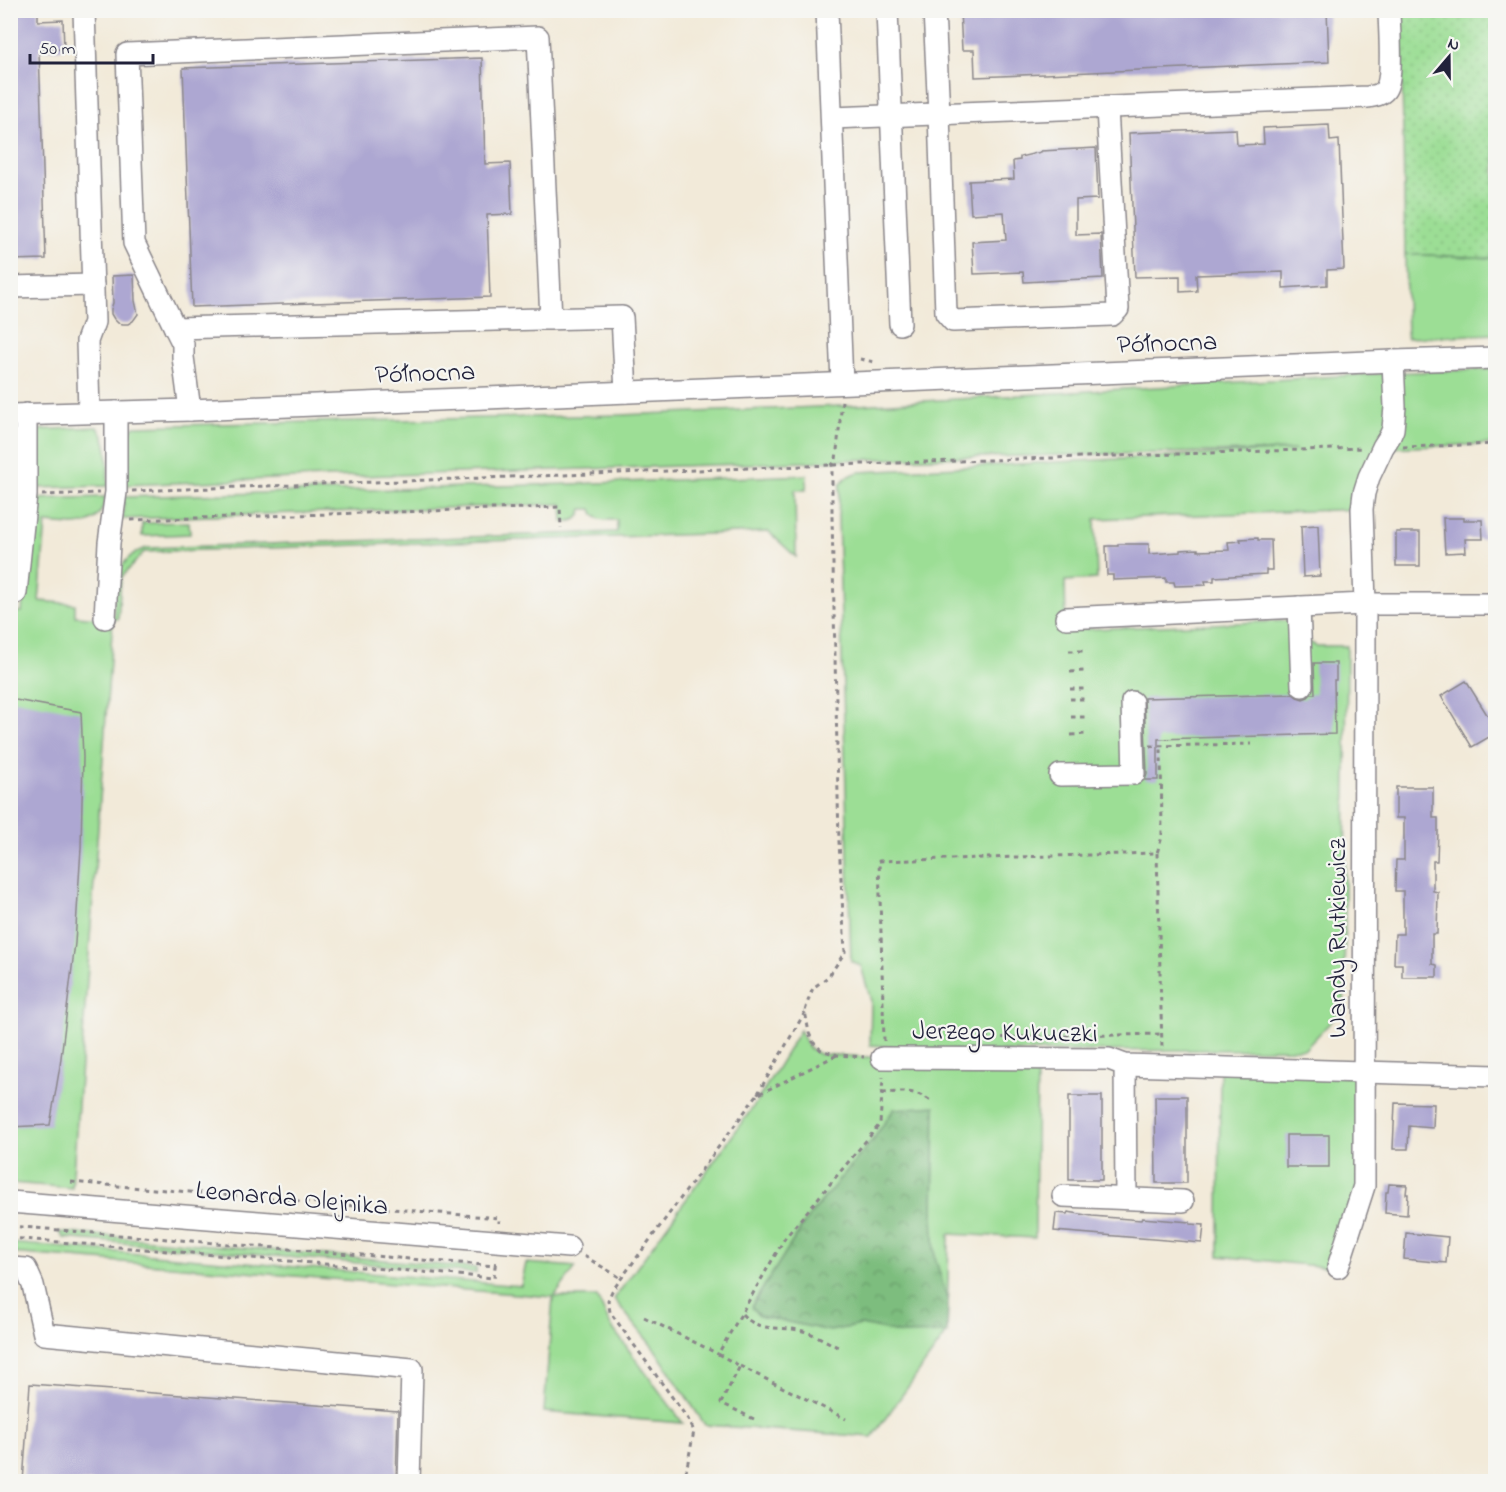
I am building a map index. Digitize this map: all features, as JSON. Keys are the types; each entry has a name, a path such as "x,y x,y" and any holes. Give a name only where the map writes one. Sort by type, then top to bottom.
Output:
{"street":[{"path":"84,10 94,322 87,341 89,412"},
{"path":"827,10 842,383"},
{"path":"887,10 900,324"},
{"path":"934,10 946,313 953,321 1112,315 1118,309 1107,108"},
{"path":"832,118 1368,97 1386,89 1390,68 1389,10"},
{"path":"190,410 183,345 134,243 127,54 538,37 551,318"},
{"path":"10,287 93,285"},
{"path":"175,328 622,317 626,392"},
{"name":"Północna","path":"18,414 190,410 1496,358"},
{"name":"Wandy Rutkiewicz","path":"1338,1267 1364,1186 1365,604 1362,509 1369,477 1390,436 1394,417 1393,361"},
{"path":"105,618 111,521 116,492 116,412"},
{"path":"16,593 27,477 18,414"},
{"path":"1066,618 1365,604 1496,604"},
{"path":"1299,608 1302,686"},
{"path":"1060,775 1134,774 1132,702"},
{"name":"Jerzego Kukuczki","path":"882,1058 1109,1059 1125,1065 1496,1076"},
{"name":"Jerzego Kukuczki","path":"1125,1065 1126,1197"},
{"path":"1063,1196 1183,1201"},
{"name":"Leonarda Olejnika","path":"10,1202 569,1248"},
{"path":"10,1268 26,1269 33,1285 44,1334 412,1369 409,1482"}],"path":[{"path":"842,383 836,460 832,465 838,843 845,952 829,976 813,988 808,998 806,1011 809,1033 813,1042 821,1050 837,1054 882,1058"},
{"path":"26,495 832,465 1496,444"},
{"path":"111,521 560,507 561,528"},
{"path":"1069,651 1084,651"},
{"path":"1070,672 1084,671"},
{"path":"1070,689 1085,688"},
{"path":"1070,699 1085,699"},
{"path":"1071,717 1085,717"},
{"path":"1071,735 1086,735"},
{"path":"1133,747 1252,744"},
{"path":"1161,746 1162,837 1157,853 1163,1066"},
{"path":"718,1354 785,1238 880,1124 884,1047 879,861 1157,853"},
{"path":"684,1482 694,1431 688,1419 610,1312 608,1300 621,1278 757,1095 806,1011"},
{"path":"976,1038 1161,1034"},
{"path":"757,1095 837,1054"},
{"path":"882,1093 919,1093 931,1101"},
{"path":"10,1238 494,1278 495,1266"},
{"path":"569,1248 621,1278"},
{"path":"741,1314 749,1322 762,1327 809,1332 838,1347"},
{"path":"644,1317 846,1419"},
{"path":"741,1366 721,1403 754,1419"}],"green space":[{"path":"1401,11 1495,11 1495,258 1405,254"},
{"path":"1405,254 1495,258 1495,334 1407,338"},
{"path":"1495,369 1495,444 1383,448 1362,509 1095,519 1097,579 1065,581 1066,630 1309,620 1309,642 1316,646 1347,646 1344,1008 1305,1049 979,1052 870,1045 871,1001 861,966 851,961 838,516 840,485 846,477 859,472 1296,450 836,460 125,485 126,436 134,426 620,415 842,406 1388,373"},
{"path":"97,427 106,447 108,486 33,488 34,430"},
{"path":"807,475 806,490 795,490 796,557 769,532 144,552 121,578 118,619 113,619 116,586 122,567 127,559 147,548 617,532 617,520 598,518 592,509 582,509 580,516 576,519 563,522 562,504 123,519 124,497"},
{"path":"106,497 103,508 91,521 75,525 46,523 39,601 75,604 75,616 113,619 72,1188 11,1183 10,611 22,612 31,499"},
{"path":"189,522 190,534 142,536 142,523"},
{"path":"800,1030 809,1048 819,1054 1037,1063 1035,1238 949,1234 947,1333 872,1437 705,1425 656,1351 614,1299 756,1103"},
{"path":"1220,1068 1364,1072 1364,1186 1337,1268 1219,1256"},
{"path":"935,1106 933,1215 935,1257 948,1302 947,1333 903,1334 861,1325 830,1331 759,1316 751,1307 806,1220 874,1138 894,1109"},
{"path":"59,1232 476,1268 476,1273 64,1238"},
{"path":"10,1243 521,1286 526,1263 576,1267 554,1297 597,1297 611,1326 683,1423 544,1412 553,1297 11,1253"}],"building":[{"path":"10,10 38,10 38,21 63,20 64,49 39,50 46,259 10,260"},
{"path":"960,10 1327,10 1329,62 975,77 974,50 962,50"},
{"path":"482,58 485,164 510,163 512,214 487,215 490,297 192,307 183,68"},
{"path":"1329,125 1330,141 1339,140 1344,269 1327,270 1327,285 1283,288 1283,272 1196,275 1197,291 1180,292 1180,276 1135,277 1129,133 1236,129 1237,145 1264,144 1263,128"},
{"path":"1096,148 1098,199 1076,200 1076,235 1101,234 1103,278 1024,282 1023,272 974,274 972,242 1006,240 1004,212 971,214 969,181 1014,179 1013,161 1041,151"},
{"path":"134,275 138,314 128,324 118,323 111,314 112,276"},
{"path":"1443,518 1482,520 1483,539 1465,539 1466,552 1445,553"},
{"path":"1318,525 1320,576 1303,577 1301,526"},
{"path":"1396,532 1420,532 1420,566 1396,566"},
{"path":"1258,538 1258,540 1271,540 1272,570 1266,570 1266,574 1214,577 1214,581 1205,581 1206,585 1175,586 1174,582 1166,582 1166,578 1113,580 1113,575 1107,575 1106,546 1149,544 1149,554 1198,549 1198,551 1229,550 1228,542"},
{"path":"1314,663 1336,663 1335,734 1158,739 1158,780 1145,780 1147,774 1144,698 1293,694 1303,699 1315,694"},
{"path":"1466,681 1496,729 1496,733 1472,747 1441,696"},
{"path":"10,699 81,712 83,757 81,848 75,943 60,1066 50,1125 10,1127"},
{"path":"1396,787 1433,787 1433,818 1438,818 1438,831 1437,861 1433,861 1433,891 1438,892 1437,934 1432,934 1432,964 1437,965 1437,977 1402,977 1402,964 1394,964 1395,934 1403,934 1403,891 1395,891 1396,860 1404,860 1404,818 1396,818"},
{"path":"1069,1096 1102,1096 1102,1180 1069,1180"},
{"path":"1155,1096 1187,1096 1187,1183 1156,1183"},
{"path":"1395,1103 1434,1104 1433,1128 1409,1126 1408,1149 1393,1149"},
{"path":"1286,1135 1329,1135 1329,1167 1286,1167"},
{"path":"1389,1184 1407,1185 1407,1215 1385,1213 1386,1192 1388,1192"},
{"path":"1068,1212 1204,1225 1202,1243 1054,1231 1056,1213 1067,1214"},
{"path":"1406,1233 1448,1237 1446,1263 1404,1259"},
{"path":"30,1384 398,1411 396,1482 23,1482"}]}
